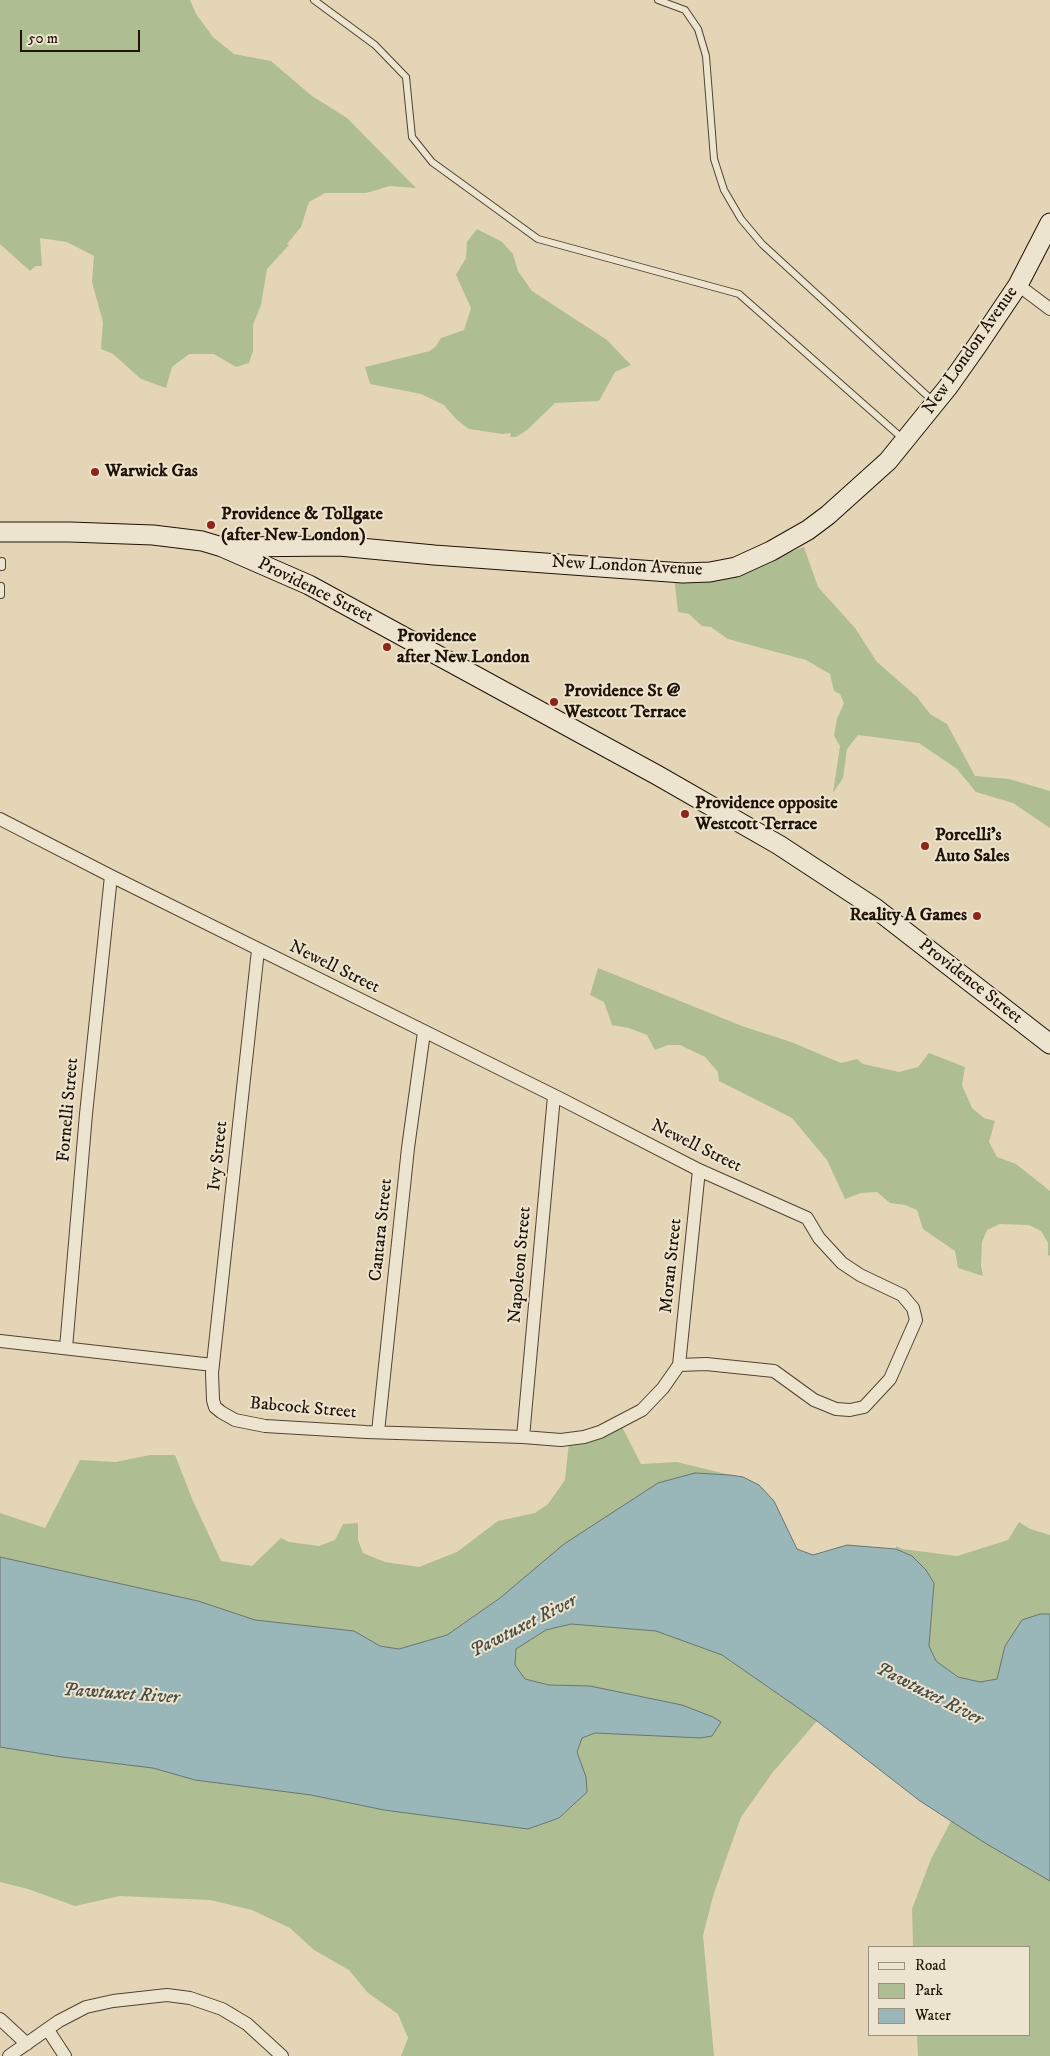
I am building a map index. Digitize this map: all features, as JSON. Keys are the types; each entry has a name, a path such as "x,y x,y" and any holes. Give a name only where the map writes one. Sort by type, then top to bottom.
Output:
{"main road":[{"name":"New London Avenue","path":"222,547 339,546 434,555 673,572 710,572 736,567 791,541 808,530 828,515 888,461 936,403 977,346 1018,285 1050,223"},
{"name":"Providence Street","path":"0,532 153,535 202,542 222,547 314,588 657,775 779,845 875,908 1050,1044"}],"street":[{"path":"1018,285 1050,310"},
{"name":"Newell Street","path":"0,819 698,1170 807,1218 819,1238 842,1263 860,1275 902,1295 913,1308 916,1320 890,1379 871,1402 864,1407 856,1409 836,1409 814,1400 774,1371 706,1364 679,1365"},
{"name":"Fornelli Street","path":"66,1348 86,1114 111,876"},
{"name":"Ivy Street","path":"213,1365 258,950"},
{"name":"Cantara Street","path":"378,1432 407,1158 424,1032"},
{"name":"Napoleon Street","path":"523,1437 554,1096"},
{"name":"Moran Street","path":"679,1365 698,1170"},
{"path":"0,1341 213,1365"},
{"name":"Babcock Street","path":"213,1365 212,1392 215,1407 235,1420 265,1426 523,1437"},
{"path":"523,1437 561,1440 600,1432 642,1410 663,1388 679,1365"},
{"path":"9,2056 48,2030 59,2020 86,2007 113,2000 179,1996 205,2002 236,2017 270,2043 282,2056"},
{"path":"0,2020 27,2044"},
{"path":"48,2030 65,2056"}],"lane":[{"path":"314,0 375,45 406,77 412,137 432,162 538,239 739,294 905,441"},
{"path":"658,0 668,2 685,10 698,29 706,56 714,159 724,190 741,219 762,244 936,403"},
{"path":"1,586 1,595"}],"green space":[{"path":"0,0 190,0 196,14 213,37 234,54 271,61 312,96 347,118 416,188 390,186 366,193 325,193 309,202 301,227 287,244 289,245 267,269 261,305 253,325 253,351 249,363 236,367 214,354 189,354 172,367 166,388 141,379 113,354 101,349 103,322 92,282 94,256 67,242 40,238 42,266 36,266 30,271 0,244"},
{"path":"477,229 502,242 513,254 518,271 532,291 607,340 631,365 615,372 599,401 555,403 527,430 516,437 510,437 511,433 502,434 469,429 457,420 444,405 421,394 370,384 365,367 430,351 441,338 464,330 471,308 456,275 466,258 467,242"},
{"path":"804,547 818,587 855,628 877,662 917,697 930,714 947,724 975,776 1009,779 1050,791 1050,828 1013,803 976,792 957,769 919,743 858,735 847,749 843,778 833,793 840,746 834,736 837,719 844,703 840,694 834,691 830,674 806,660 728,639 711,627 702,626 689,614 678,612 674,575 775,558"},
{"path":"598,968 742,1026 791,1042 841,1063 857,1059 863,1064 899,1072 918,1067 929,1053 965,1067 962,1085 972,1108 984,1118 995,1121 989,1142 997,1157 1016,1164 1050,1191 1050,1255 1048,1256 1048,1243 1041,1231 1029,1225 1000,1224 987,1230 982,1242 981,1266 983,1276 958,1268 955,1251 923,1229 917,1210 905,1205 890,1203 877,1192 861,1193 845,1199 827,1160 792,1118 719,1081 718,1072 705,1057 680,1045 668,1045 655,1050 647,1035 629,1028 612,1025 604,1002 590,995"},
{"path":"620,1423 641,1464 677,1462 730,1475 695,1473 500,1598 447,1635 399,1649 380,1646 354,1631 255,1620 198,1601 0,1557 0,1513 45,1528 80,1460 116,1462 150,1455 175,1455 193,1501 221,1561 252,1566 281,1538 289,1542 319,1546 335,1540 343,1524 358,1523 358,1540 363,1553 385,1562 419,1567 457,1552 498,1521 535,1513 548,1504 565,1480 569,1442"},
{"path":"1019,1522 1030,1529 1050,1535 1050,1614 1040,1614 1005,1646 997,1679 980,1682 958,1677 936,1661 929,1646 934,1583 926,1570 912,1556 896,1549 896,1546 902,1549 957,1556 1008,1540"},
{"path":"571,1624 656,1631 722,1655 817,1721 773,1772 741,1817 714,1893 703,1935 714,2056 401,2056 408,2038 398,2014 368,1993 349,1970 314,1950 290,1928 252,1910 210,1900 120,1896 75,1906 28,1889 0,1882 0,1747 153,1768 195,1780 311,1795 384,1810 528,1829 586,1777 577,1752 582,1738 595,1733 642,1735 682,1705 590,1686 549,1685 525,1679 515,1665 516,1649 546,1630"},
{"path":"951,1821 1050,1881 1050,2056 918,2056 917,2036 1030,2036 1030,1946 913,1946 912,1909 931,1859"}],"water":[{"name":"Pawtuxet River","path":"695,1473 743,1477 759,1485 774,1501 797,1549 813,1555 847,1545 896,1549 912,1556 926,1570 934,1583 929,1646 936,1661 958,1677 980,1682 997,1679 1005,1646 1022,1620 1040,1614 1050,1614 1050,1881 985,1843 920,1801 817,1721 722,1655 656,1631 571,1624 546,1630 516,1649 515,1665 525,1679 549,1685 590,1686 682,1705 721,1722 712,1736 701,1738 595,1733 582,1738 577,1752 586,1777 587,1792 559,1818 528,1829 384,1810 311,1795 195,1780 153,1768 0,1747 0,1557 198,1601 255,1620 354,1631 380,1646 399,1649 447,1635 500,1598 564,1544 658,1483"}],"place":[{"name":"Warwick Gas","path":"95,472"},
{"name":"Providence & Tollgate (after New London)","path":"211,525"},
{"name":"Providence after New London","path":"387,647"},
{"name":"Providence St @ Westcott Terrace","path":"554,702"},
{"name":"Providence opposite Westcott Terrace","path":"685,814"},
{"name":"Porcelli's Auto Sales","path":"925,846"},
{"name":"Reality A Games","path":"977,916"}]}
